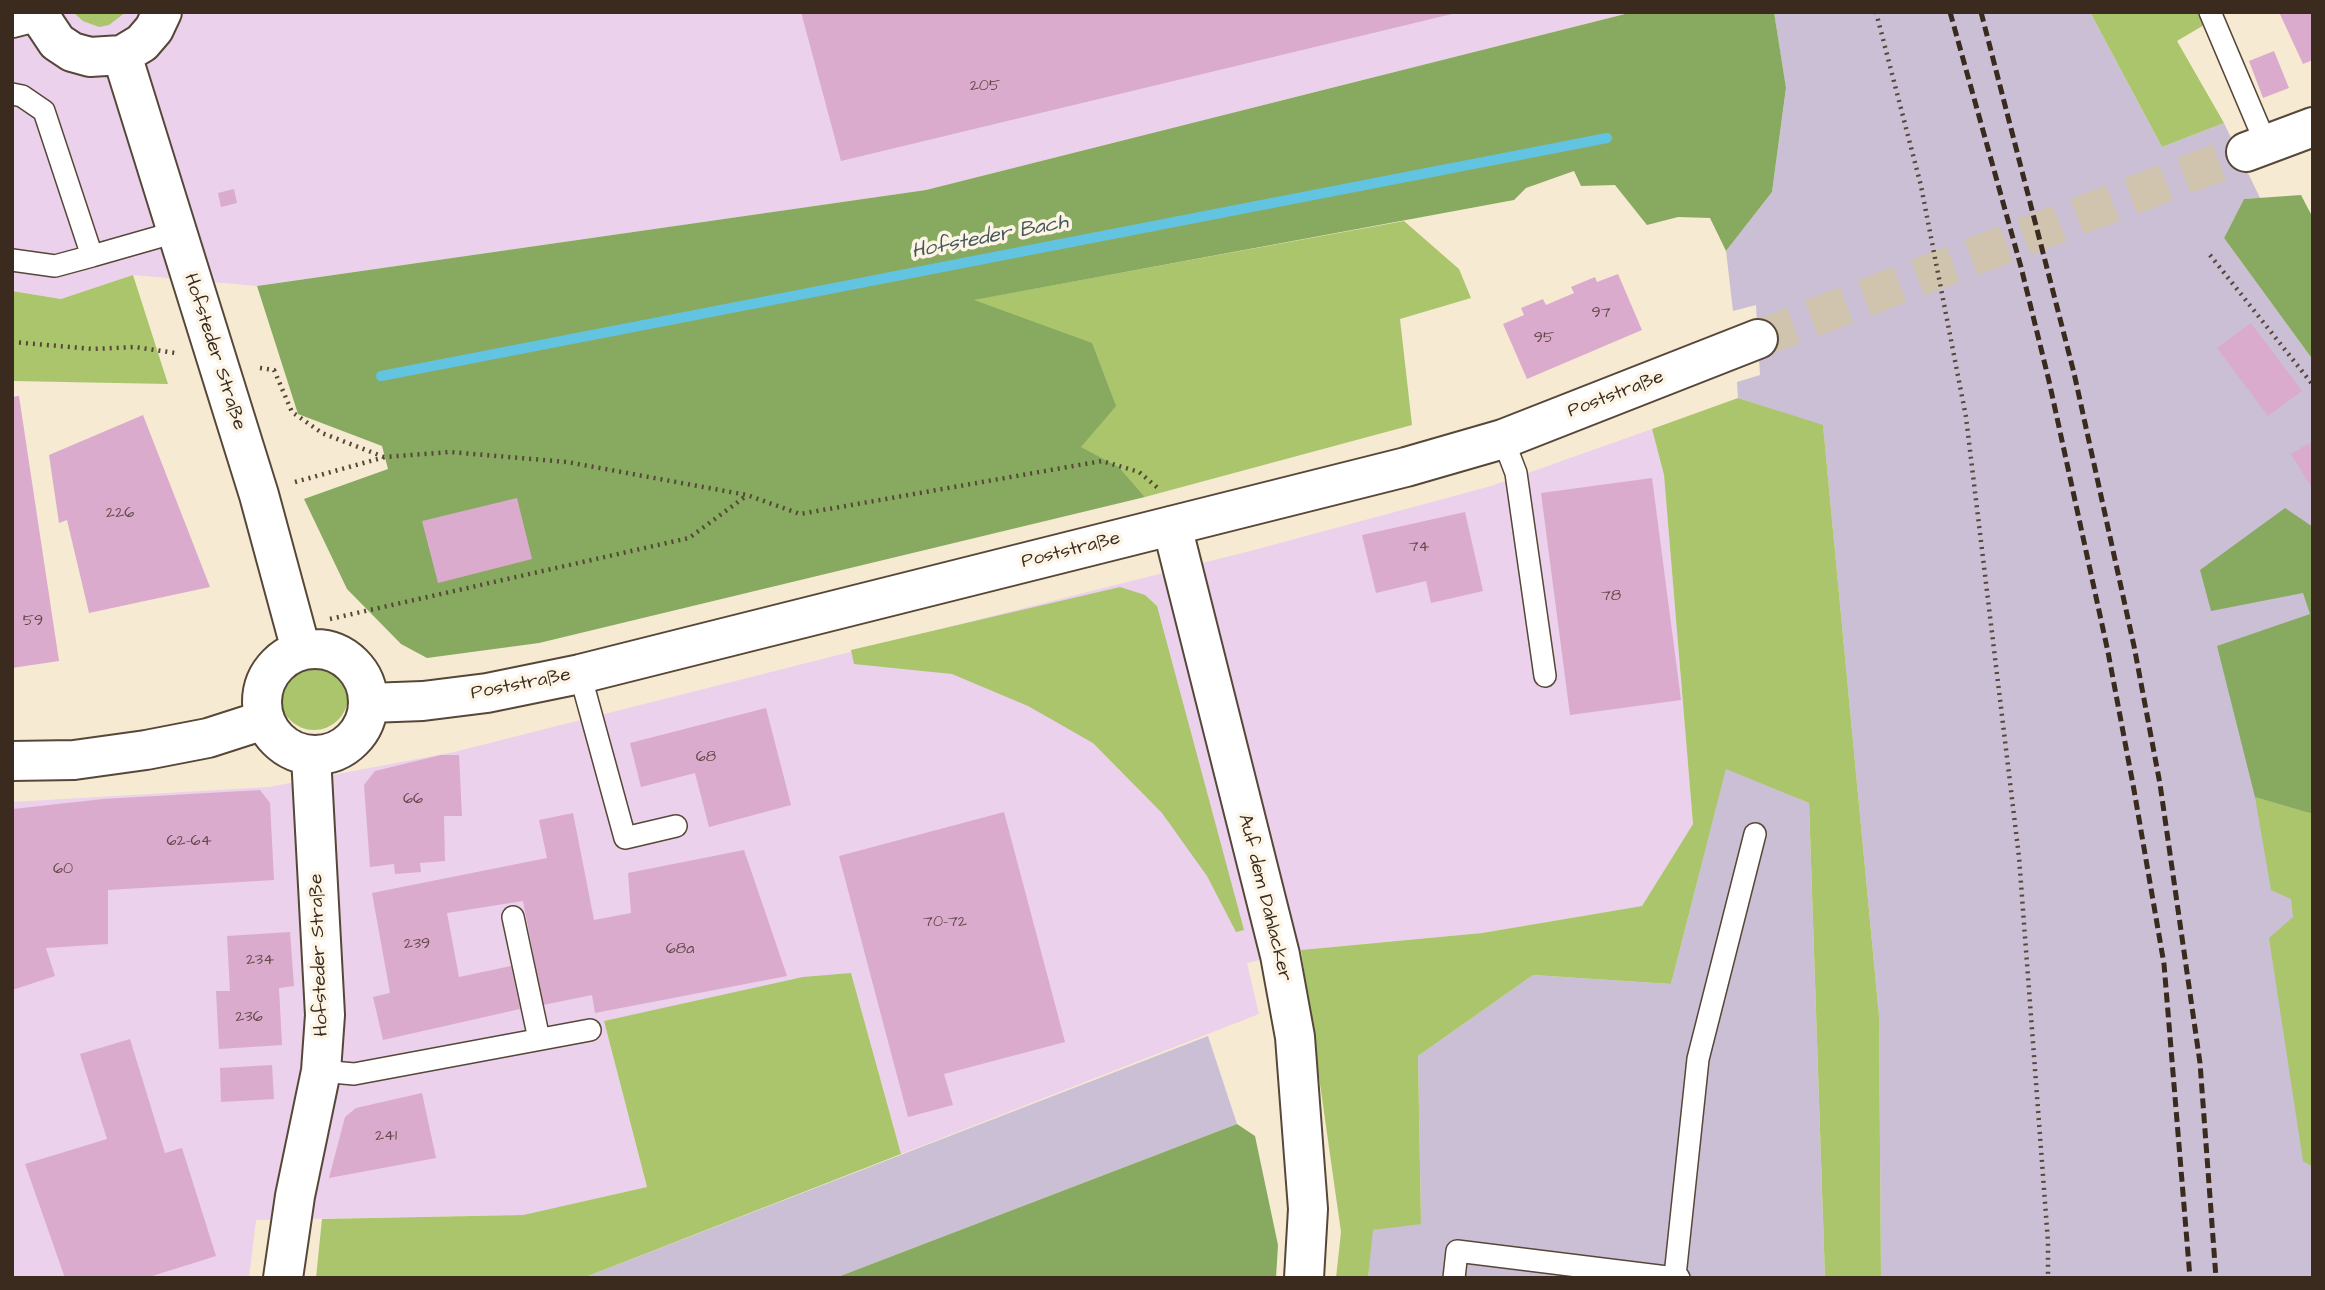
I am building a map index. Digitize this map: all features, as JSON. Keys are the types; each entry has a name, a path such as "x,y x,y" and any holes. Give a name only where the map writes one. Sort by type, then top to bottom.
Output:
{"street":[{"path":"12,18 36,12 57,42 72,52 90,57 122,55 142,43 154,29 162,12"},
{"name":"Hofsteder Straße","path":"122,55 259,495 298,638"},
{"path":"2256,148 2313,127"},
{"name":"Poststraße","path":"369,703 423,701 487,693 580,674 1406,467 1503,439 1758,339"},
{"name":"Auf dem Dahlacker","path":"1171,526 1280,955 1295,1037 1308,1209 1304,1278"},
{"path":"298,638 352,662 365,681 369,703 366,720 357,736 345,747 328,754 311,755 282,744 264,720 262,698 268,676 298,638"},
{"path":"12,761 74,760 146,750 208,738 264,720"},
{"name":"Hofsteder Straße","path":"283,1278 295,1196 321,1071 325,1015 311,755"}],"lane":[{"path":"2210,12 2256,148"},
{"path":"12,94 22,96 44,111 92,256"},
{"path":"12,260 55,266 176,232"},
{"path":"1503,439 1516,473 1545,676"},
{"path":"580,674 625,838 676,825"},
{"path":"1454,1278 1457,1251 1676,1277 1698,1059 1755,834"},
{"path":"513,917 539,1039"},
{"path":"321,1071 354,1074 590,1030"}],"path":[{"path":"1876,12 1921,186 1966,417 2019,857 2048,1242 2048,1278"},
{"path":"2210,255 2313,385"},
{"path":"12,342 93,349 135,347 274,370 292,412 322,433 385,457"},
{"path":"259,495 305,478 385,457 450,452 567,462 747,495 800,514 1102,461 1139,472 1164,493 1171,526"},
{"path":"298,638 689,538 747,495"}],"shaded area":[{"path":"12,12 1633,12 926,190 257,286 133,275 61,299 12,291"},
{"path":"1774,12 2090,12 2162,147 2224,123 2260,198 2244,199 2224,238 2313,360 2313,734 2304,789 2313,887 2313,1278 1881,1278 1879,1016 1823,426 1738,398 1737,382 1760,375 1756,305 1733,311 1726,251 1772,192 1786,89"},
{"path":"1652,429 1664,475 1693,824 1642,906 1482,933 1301,950 1247,963 1259,1014 901,1154 851,973 604,1021 647,1187 523,1215 256,1220 249,1278 12,1278 12,802 269,787 454,752 1254,550 1491,486"},
{"path":"1726,768 1809,803 1825,1278 1368,1278 1372,1230 1421,1223 1418,1056 1533,975 1671,984"},
{"path":"1208,1036 1237,1124 835,1278 583,1278"}],"green space":[{"path":"73,12 126,12 109,25 99,27 83,21"},
{"path":"1633,12 1774,12 1786,88 1772,192 1726,251 1710,218 1678,217 1647,225 1615,185 1581,186 1574,171 1526,188 1514,200 974,300 1092,343 1116,406 1081,447 1119,467 1145,497 539,643 427,658 401,644 347,589 304,499 388,469 382,446 298,414 257,286 926,190"},
{"path":"2090,12 2198,12 2204,25 2177,41 2224,123 2162,147"},
{"path":"2301,195 2313,218 2313,360 2224,238 2244,199"},
{"path":"1404,221 1459,269 1471,298 1400,319 1412,425 1145,497 1119,467 1080,447 972,300"},
{"path":"133,275 168,384 12,381 12,291 61,299"},
{"path":"1738,398 1823,425 1879,1016 1881,1278 1825,1278 1809,803 1726,769 1671,984 1533,975 1418,1056 1421,1224 1373,1230 1368,1278 1336,1278 1341,1232 1301,950 1482,933 1642,906 1693,824 1664,475 1652,429"},
{"path":"2285,508 2313,527 2313,814 2255,797 2217,646 2310,614 2303,593 2211,611 2200,570"},
{"path":"1120,587 1145,595 1157,606 1244,930 1236,932 1207,876 1162,813 1093,743 1028,706 952,674 854,664 851,650"},
{"path":"307,662 321,662 333,667 343,677 348,696 343,715 333,725 321,730 307,730 295,725 285,715 280,703 280,689 285,677 295,667"},
{"path":"2255,797 2313,814 2313,1167 2303,1161 2269,938 2293,917 2291,899 2271,890"},
{"path":"851,973 901,1154 583,1278 316,1278 322,1219 523,1215 647,1187 604,1021 803,977"},
{"path":"1237,1124 1255,1136 1278,1245 1276,1278 835,1278"}],"building":[{"path":"801,12 1456,12 1456,13 841,161"},
{"path":"2279,12 2313,12 2313,60 2303,64"},
{"path":"2274,51 2289,88 2263,98 2249,61"},
{"path":"234,189 237,203 221,207 218,193"},
{"path":"1618,274 1642,330 1527,379 1503,324 1524,315 1521,308 1543,299 1546,305 1574,293 1571,287 1595,277 1597,282"},
{"path":"2251,323 2302,391 2268,416 2217,348"},
{"path":"19,396 59,661 12,668 12,397"},
{"path":"143,415 210,587 89,613 67,520 59,523 49,455"},
{"path":"2313,441 2313,490 2291,454"},
{"path":"1652,478 1681,700 1570,715 1541,493"},
{"path":"517,498 532,559 438,583 422,521"},
{"path":"1465,512 1483,591 1431,603 1426,581 1376,593 1362,535"},
{"path":"766,708 791,805 709,827 695,773 641,787 630,743"},
{"path":"441,755 459,755 462,816 444,816 445,861 420,863 421,872 395,874 394,864 370,867 364,785 375,771"},
{"path":"260,790 270,803 274,880 108,890 108,944 46,948 55,976 12,990 13,809 103,799"},
{"path":"1004,812 1065,1042 944,1074 953,1105 908,1117 839,856"},
{"path":"573,813 594,920 631,913 628,873 744,850 787,976 595,1013 592,995 543,1005 523,901 447,913 459,977 511,966 520,1009 383,1040 373,997 390,993 372,893 547,858 539,820"},
{"path":"290,932 294,986 279,988 282,1045 219,1049 216,991 230,991 227,936"},
{"path":"130,1039 165,1153 182,1148 216,1256 149,1277 65,1278 25,1164 107,1139 80,1054"},
{"path":"272,1065 274,1099 221,1102 220,1068"},
{"path":"422,1093 436,1158 329,1178 345,1117 356,1108"}],"waterway":[{"name":"Hofsteder Bach","path":"381,376 1607,138"}],"tunnel":[{"path":"1758,339 2246,152"}],"railway":[{"path":"1950,12 2021,267 2049,381 2108,652 2164,964 2190,1278"},
{"path":"1981,12 2074,373 2134,646 2160,784 2200,1063 2216,1278"}]}
